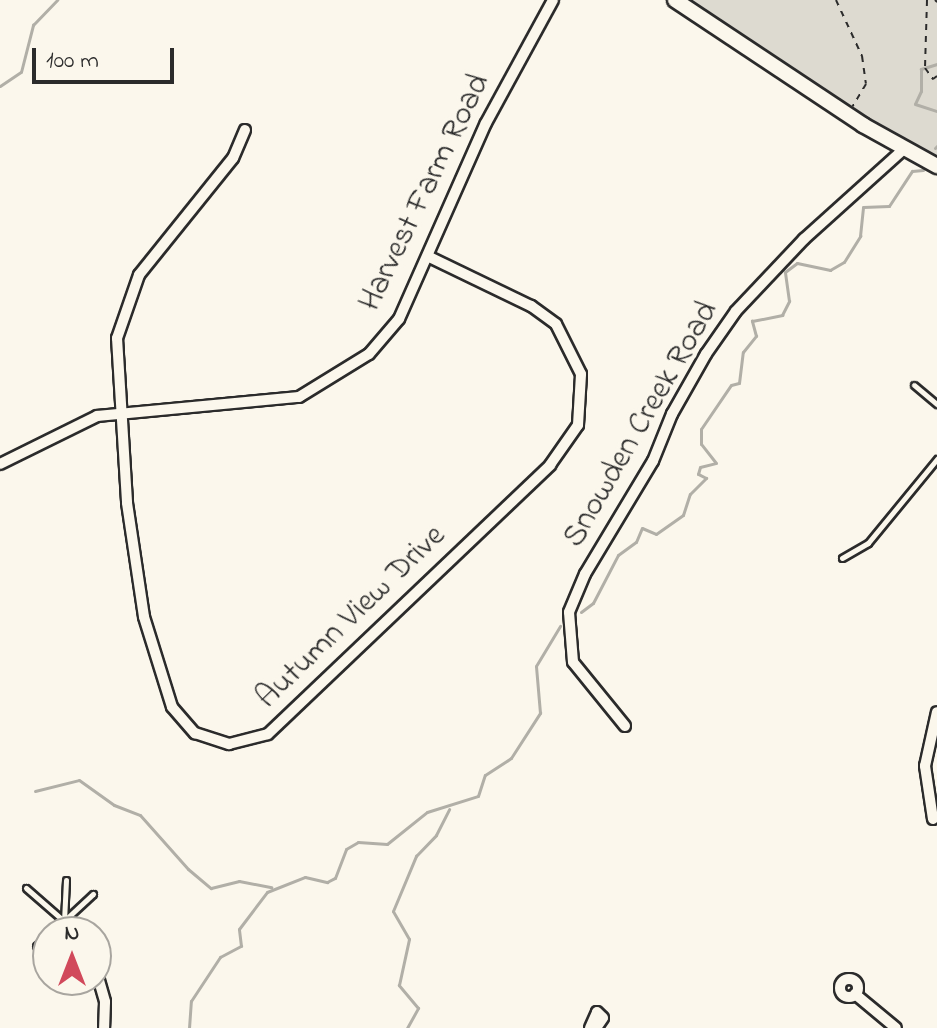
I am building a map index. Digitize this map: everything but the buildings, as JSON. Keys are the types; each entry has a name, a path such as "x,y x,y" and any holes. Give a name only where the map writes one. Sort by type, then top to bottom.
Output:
{"street":[{"name":"Harvest Farm Road","path":"0,464 78,422 119,414 273,402 323,387 385,338 429,257 486,123 553,0"},
{"path":"675,0 848,115 937,166"},
{"name":"Autumn View Drive","path":"245,130 233,158 147,261 130,293 117,338 119,414 137,577 151,644 172,707 195,733 211,740 258,739 294,711 550,465 578,425 581,374 572,346 556,324 531,306 429,257"},
{"name":"Snowden Creek Road","path":"625,726 573,662 569,612 585,574 653,461 672,414 706,354 736,311 804,239 905,148"},
{"path":"933,819 925,766 937,712"},
{"path":"855,994 896,1028"},
{"path":"103,996 104,1028"},
{"path":"590,1028 597,1012 603,1018 596,1028"}],"lane":[{"path":"914,385 937,404"},
{"path":"842,558 868,543 937,459"},
{"path":"64,916 66,880"},
{"path":"26,888 57,916"},
{"path":"70,916 93,894"}],"path":[{"path":"836,0 862,56 866,84 848,115"},
{"path":"927,0 925,68 936,79"}],"shaded area":[{"path":"689,0 937,0 937,156 874,123"}],"waterway":[{"path":"0,86 21,72 33,25 57,0"},
{"path":"937,64 921,69 921,91 915,104 937,111"},
{"path":"581,612 593,603 618,555 636,542 642,528 656,534 683,515 690,494 706,478 698,474 700,467 716,463 701,444 701,429 731,385 739,383 743,352 756,336 752,321 782,315 789,301 785,272 797,263 830,270 844,262 860,236 863,207 889,206 912,171 923,170"},
{"path":"189,1028 191,1001 220,957 241,946 239,929 267,892 305,877 327,882 335,878 346,849 358,842 387,844 427,812 478,796 485,775 511,758 540,713 536,666 560,626"},
{"path":"35,791 79,780 114,805 140,815 188,869 211,888 239,881 271,887"},
{"path":"407,1028 418,1008 399,985 409,939 393,911 416,856 436,835 449,809"}]}
